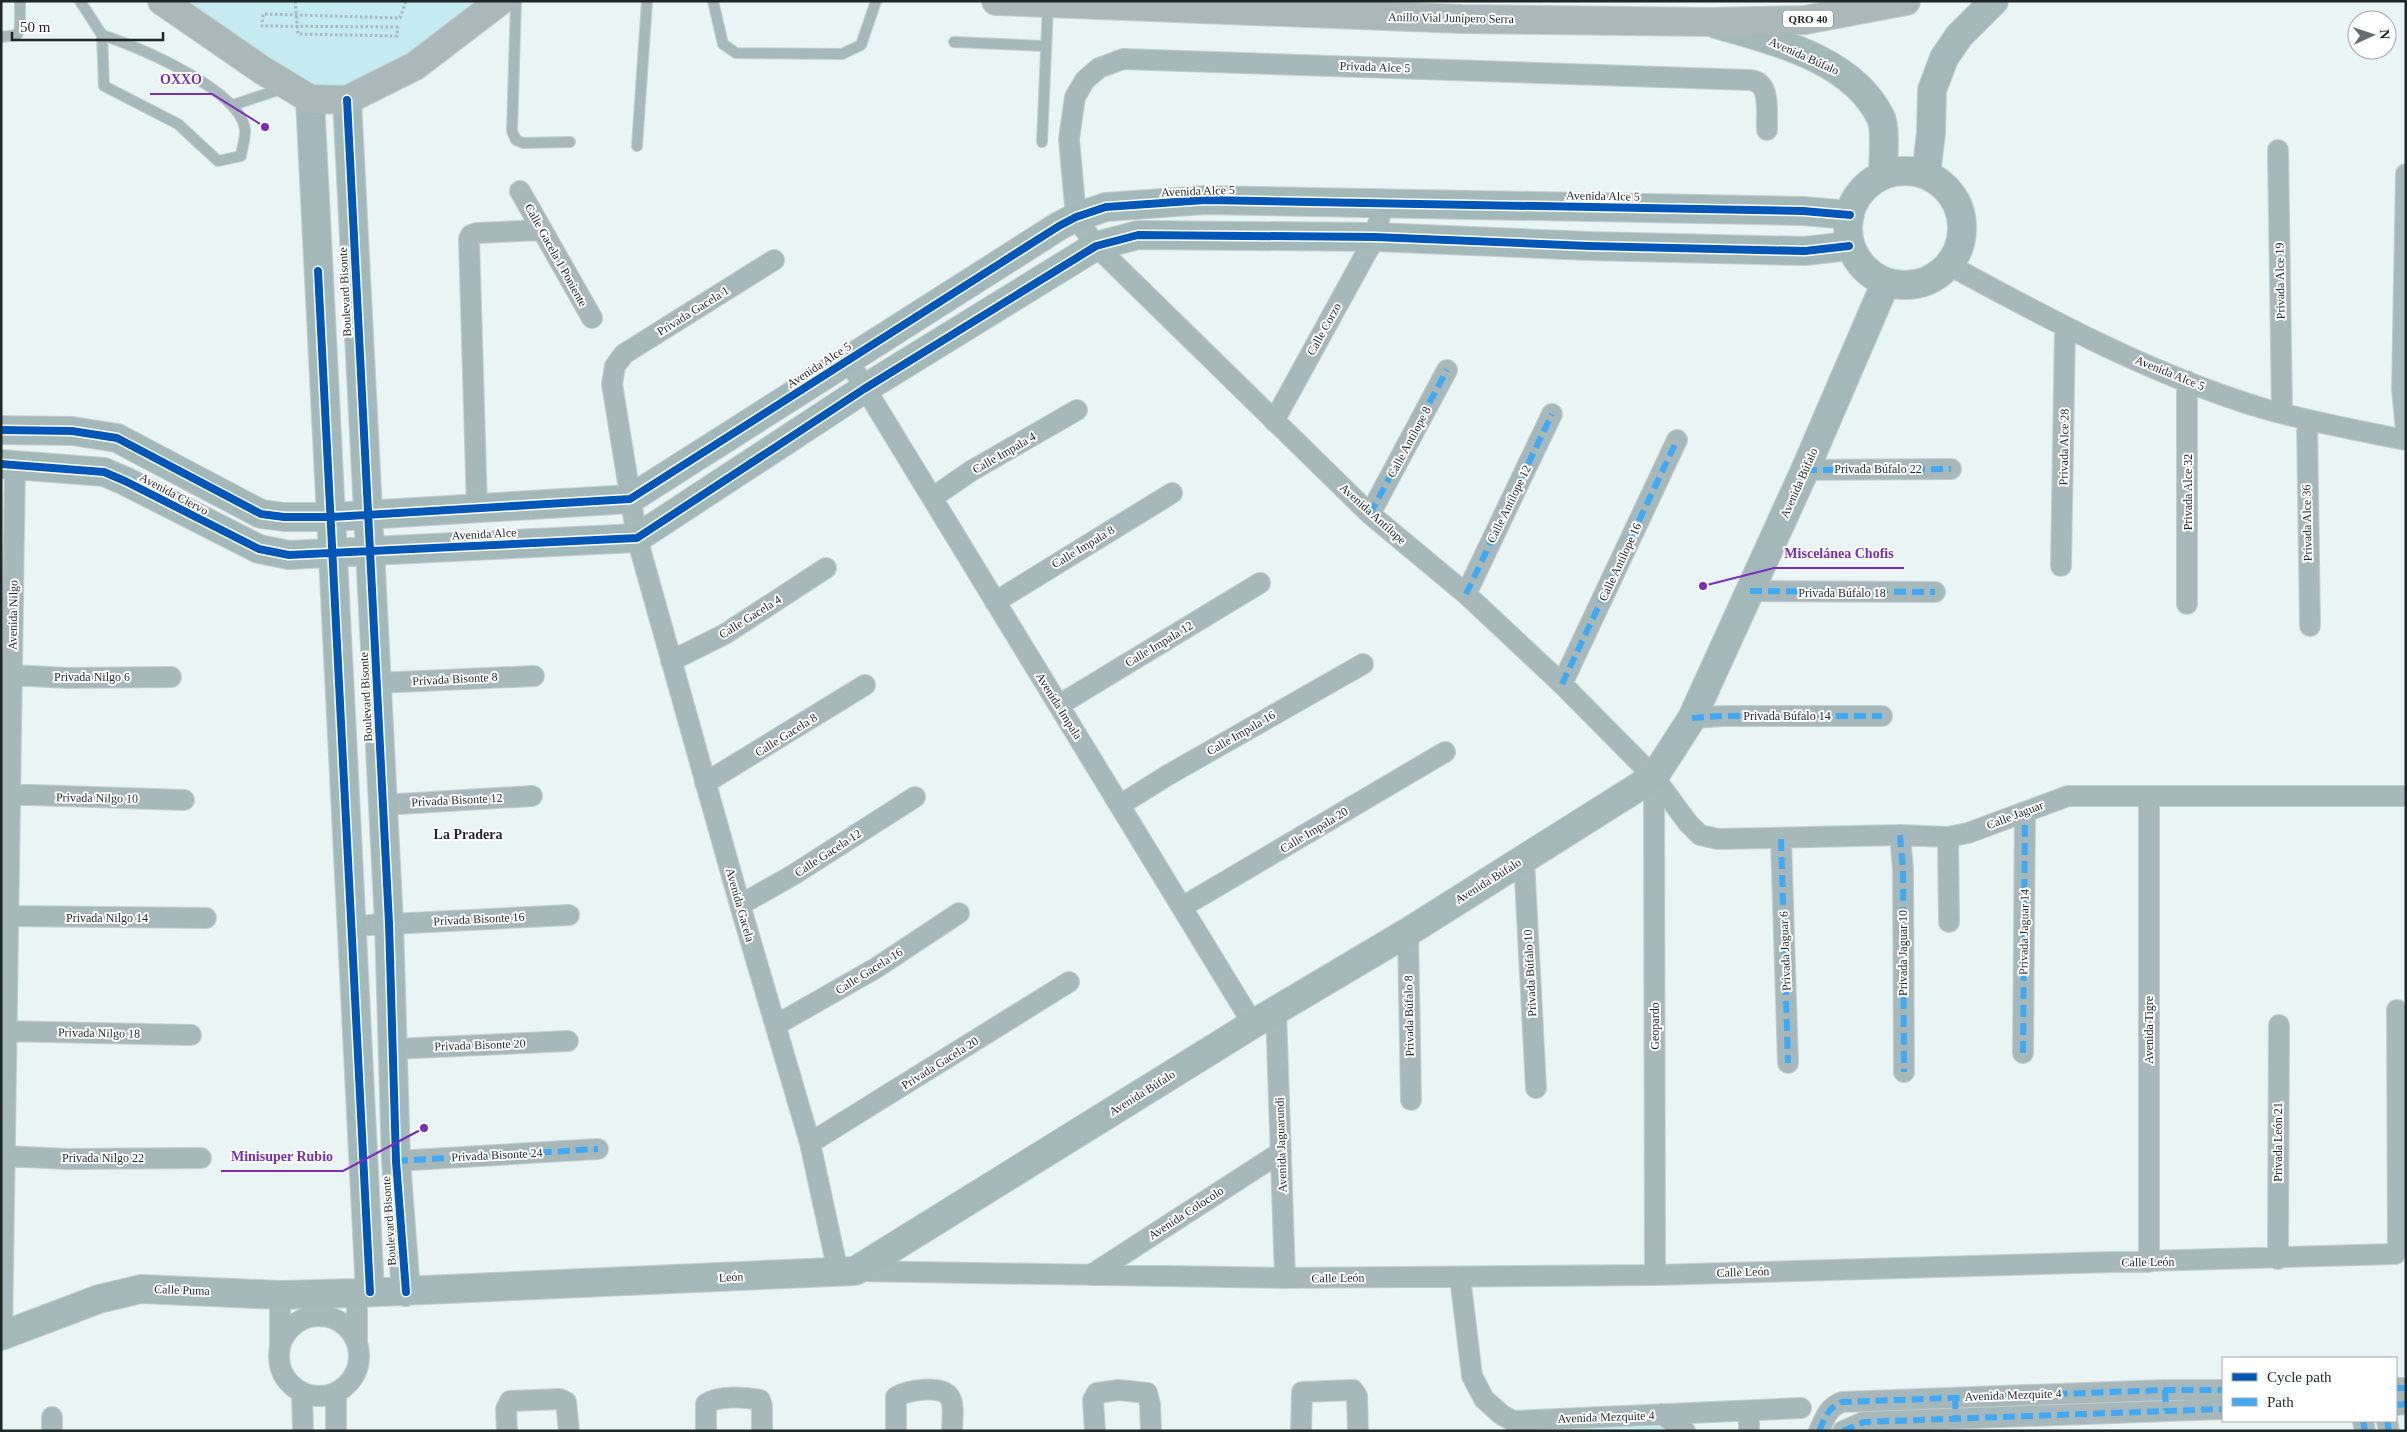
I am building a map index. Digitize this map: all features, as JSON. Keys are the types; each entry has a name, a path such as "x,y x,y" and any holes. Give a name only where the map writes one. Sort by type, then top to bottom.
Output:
{"highway":[{"path":"162,1 262,70 299,92 347,100 415,66 500,1"},
{"name":"Anillo Vial Junípero Serra","path":"996,1 1462,19 1710,22 1805,20 1906,1"},
{"path":"1352,1 1392,6 1462,19"}],"street":[{"path":"1926,174 1931,133 1932,90 1944,58 1959,36 1994,1"},
{"name":"Avenida Búfalo","path":"1710,22 1777,42 1834,68 1860,86 1882,120 1883,175"},
{"name":"Privada Alce 5","path":"1076,217 1069,139 1075,97 1085,80 1099,68 1122,59 1750,80 1759,82 1765,88 1767,130"},
{"name":"Boulevard Bisonte","path":"299,92 316,228 332,516 351,926 364,1293"},
{"name":"Boulevard Bisonte","path":"347,100 389,923 396,1161 406,1292"},
{"name":"Privada Alce 19","path":"2278,150 2282,412"},
{"path":"1904,170 1926,174 1944,186 1957,203 1962,224 1960,246 1949,265 1931,280 1909,285 1886,282 1871,273 1858,260 1849,246 1850,215 1857,198 1868,185 1883,175 1904,170"},
{"path":"2406,174 2402,389 2406,431"},
{"name":"Calle Gacela 1 Poniente","path":"520,191 592,318"},
{"name":"Avenida Alce 5","path":"630,499 1076,217 1106,207 1205,200 1794,211 1850,215"},
{"name":"Calle Corzo","path":"1274,421 1375,237 1383,203"},
{"name":"Avenida Antílope","path":"1076,217 1096,246 1274,421 1370,514 1466,594 1562,684 1654,777"},
{"path":"316,228 353,225"},
{"path":"476,508 469,239 471,235 477,233 542,230"},
{"path":"637,538 864,389 1096,246 1138,235 1375,237 1589,246 1805,251 1849,246"},
{"name":"Privada Gacela 1","path":"630,499 612,384 615,366 624,354 774,260"},
{"name":"Avenida Alce 5","path":"1949,265 2065,328 2187,380 2306,420 2406,440"},
{"name":"Avenida Búfalo","path":"846,1272 1252,1024 1408,932 1654,777 1692,718 1805,470 1886,282"},
{"name":"Privada Alce 28","path":"2060,566 2065,328"},
{"name":"Avenida Impala","path":"848,360 1252,1024"},
{"name":"Calle Antílope 8","path":"1370,514 1447,370"},
{"name":"Privada Alce 32","path":"2187,380 2187,604"},
{"name":"Calle Impala 4","path":"932,498 971,471 1077,410"},
{"name":"Calle Antílope 12","path":"1466,594 1552,414"},
{"name":"Privada Alce 36","path":"2306,420 2310,626"},
{"name":"Avenida Ciervo","path":"1,430 72,430 117,438 261,514 271,517 332,516"},
{"name":"Calle Antílope 16","path":"1562,684 1677,440"},
{"name":"Avenida Ciervo","path":"8,464 104,472 220,531 272,553 289,555 333,552"},
{"name":"Avenida Nilgo","path":"2,1336 4,1031 8,916 6,794 12,675 8,464"},
{"name":"Privada Búfalo 22","path":"1805,470 1951,469"},
{"name":"Calle Impala 8","path":"995,602 1172,493"},
{"path":"332,516 630,499"},
{"name":"Avenida Gacela","path":"630,499 637,538 670,661 846,1272"},
{"name":"Avenida Alce","path":"333,552 637,538"},
{"name":"Calle Gacela 4","path":"670,661 725,634 826,568"},
{"name":"Calle Impala 12","path":"1058,705 1260,583"},
{"name":"Privada Búfalo 18","path":"1750,591 1935,592"},
{"name":"Calle Impala 16","path":"1120,805 1168,774 1363,664"},
{"name":"Privada Nilgo 6","path":"12,675 67,678 171,677"},
{"name":"Privada Bisonte 8","path":"376,683 534,676"},
{"name":"Calle Gacela 8","path":"705,783 866,685"},
{"name":"Privada Búfalo 14","path":"1692,718 1723,716 1882,716"},
{"name":"Calle Impala 20","path":"1182,907 1445,752"},
{"name":"Calle Jaguar","path":"1654,777 1688,823 1700,835 1718,839 1900,835 1948,837 1968,833 2068,796 2149,798 2406,796"},
{"name":"Geopardo","path":"1654,777 1655,1275"},
{"name":"Privada Nilgo 10","path":"6,794 184,800"},
{"name":"Privada Bisonte 12","path":"382,805 532,796"},
{"name":"Calle Gacela 12","path":"740,905 793,875 915,797"},
{"name":"Avenida Tigre","path":"2149,798 2149,1262"},
{"name":"Privada Jaguar 14","path":"2023,1053 2025,812"},
{"name":"Privada Jaguar 10","path":"1900,835 1904,1072"},
{"path":"1948,837 1949,922"},
{"name":"Privada Jaguar 6","path":"1781,839 1788,1064"},
{"name":"Privada Búfalo 10","path":"1524,859 1536,1088"},
{"name":"Calle Gacela 16","path":"776,1025 876,968 959,913"},
{"name":"Privada Bisonte 16","path":"351,926 569,915"},
{"name":"Privada Nilgo 14","path":"8,916 206,918"},
{"name":"Privada Búfalo 8","path":"1408,932 1411,1100"},
{"name":"Privada Gacela 20","path":"810,1143 1069,982"},
{"name":"Calle León","path":"1091,1275 1285,1278 1655,1275 2278,1259 2395,1254 2398,1248 2398,1010"},
{"name":"Avenida Jaguarundi","path":"1276,1011 1285,1278"},
{"name":"Privada León 21","path":"2278,1259 2279,1025"},
{"name":"Privada Nilgo 18","path":"4,1031 191,1035"},
{"name":"Privada Bisonte 20","path":"392,1049 568,1041"},
{"name":"Privada Bisonte 24","path":"396,1161 598,1150"},
{"name":"Avenida Colocolo","path":"1091,1275 1281,1152"},
{"name":"Privada Nilgo 22","path":"4,1156 67,1159 201,1158"},
{"name":"León","path":"364,1293 846,1272 1091,1275"},
{"name":"Avenida Mezquite 4","path":"1460,1277 1472,1376 1484,1399 1514,1426 1662,1414 1801,1408"},
{"name":"Calle Puma","path":"2,1336 99,1299 141,1290 280,1294 364,1293"},
{"path":"357,1344 352,1334 335,1319 312,1316 292,1325 284,1334 278,1356 282,1373 292,1387 302,1393 325,1396 336,1393 353,1377 357,1367 357,1344 364,1293"},
{"path":"280,1294 280,1345"},
{"path":"1302,1431 1302,1392 1337,1389 1353,1390 1358,1396 1358,1431"},
{"path":"896,1431 896,1397 904,1392 916,1390 939,1390 948,1395 952,1402 952,1431"},
{"path":"1095,1431 1093,1400 1097,1393 1118,1390 1147,1393 1150,1404 1151,1431"},
{"path":"2165,1390 2166,1410"},
{"name":"Avenida Mezquite 4","path":"1819,1431 1828,1411 1833,1405 1842,1402 2165,1390 2222,1390"},
{"path":"302,1393 303,1431"},
{"path":"336,1393 336,1431"},
{"path":"1955,1397 1956,1418"},
{"path":"706,1431 706,1404 712,1400 750,1398 760,1400 762,1406 762,1431"},
{"path":"507,1431 506,1409 510,1401 552,1399 566,1402 569,1431"},
{"name":"Avenida Mezquite 4","path":"1843,1431 1864,1422 2222,1409"},
{"path":"1749,1410 1749,1431"},
{"path":"1662,1414 1685,1431"}],"lane":[{"path":"1,37 17,35 20,28 20,1"},
{"path":"80,1 102,35 104,86 178,124 218,161 241,156 245,129 233,105 180,68 102,35"},
{"path":"516,1 512,132 516,140 523,143 570,142"},
{"path":"638,146 647,1"},
{"path":"713,1 723,44 736,53 842,54 861,45 876,1"},
{"path":"1042,142 1044,46 1048,4"},
{"path":"954,42 1044,46"},
{"path":"233,105 299,92"}],"path":[{"path":"295,1 298,34 397,36 398,27 262,26 263,14 400,18 406,1"}],"shaded area":[{"path":"162,1 500,1 415,66 310,99"},
{"path":"1656,1419 1673,1431 1544,1430"}],"marked path":[{"path":"1370,514 1447,370"},
{"path":"1466,594 1552,414"},
{"path":"1562,684 1677,440"},
{"path":"1805,470 1951,469"},
{"path":"1750,591 1935,592"},
{"path":"1692,718 1723,716 1882,716"},
{"path":"2023,1053 2025,812"},
{"path":"1900,835 1903,870 1904,1072"},
{"path":"1781,839 1788,1063"},
{"path":"396,1161 598,1149"},
{"path":"2397,1388 2406,1388"},
{"path":"2165,1390 2166,1410"},
{"path":"1819,1431 1830,1410 1842,1402 2165,1390 2222,1390"},
{"path":"1955,1397 1956,1418"},
{"path":"2397,1405 2406,1404"},
{"path":"1843,1431 1864,1422 2222,1409"},
{"path":"2363,1422 2365,1431"},
{"path":"2387,1422 2389,1431"}],"cycle path":[{"path":"347,100 389,923 396,1161 406,1292"},
{"path":"1,430 72,431 117,438 261,514 284,517 332,517 630,499 1059,226 1076,217 1106,207 1205,200 1803,211 1850,215"},
{"path":"1,464 104,472 259,549 289,555 637,538 864,389 1096,246 1138,235 1375,237 1589,246 1805,251 1849,246"},
{"path":"318,271 370,1292"}],"place":[{"name":"OXXO","path":"265,127"},
{"name":"Miscelánea Chofis","path":"1703,586"},
{"name":"Minisuper Rubio","path":"424,1128"}],"district":[{"name":"La Pradera","path":"468,834"}]}
